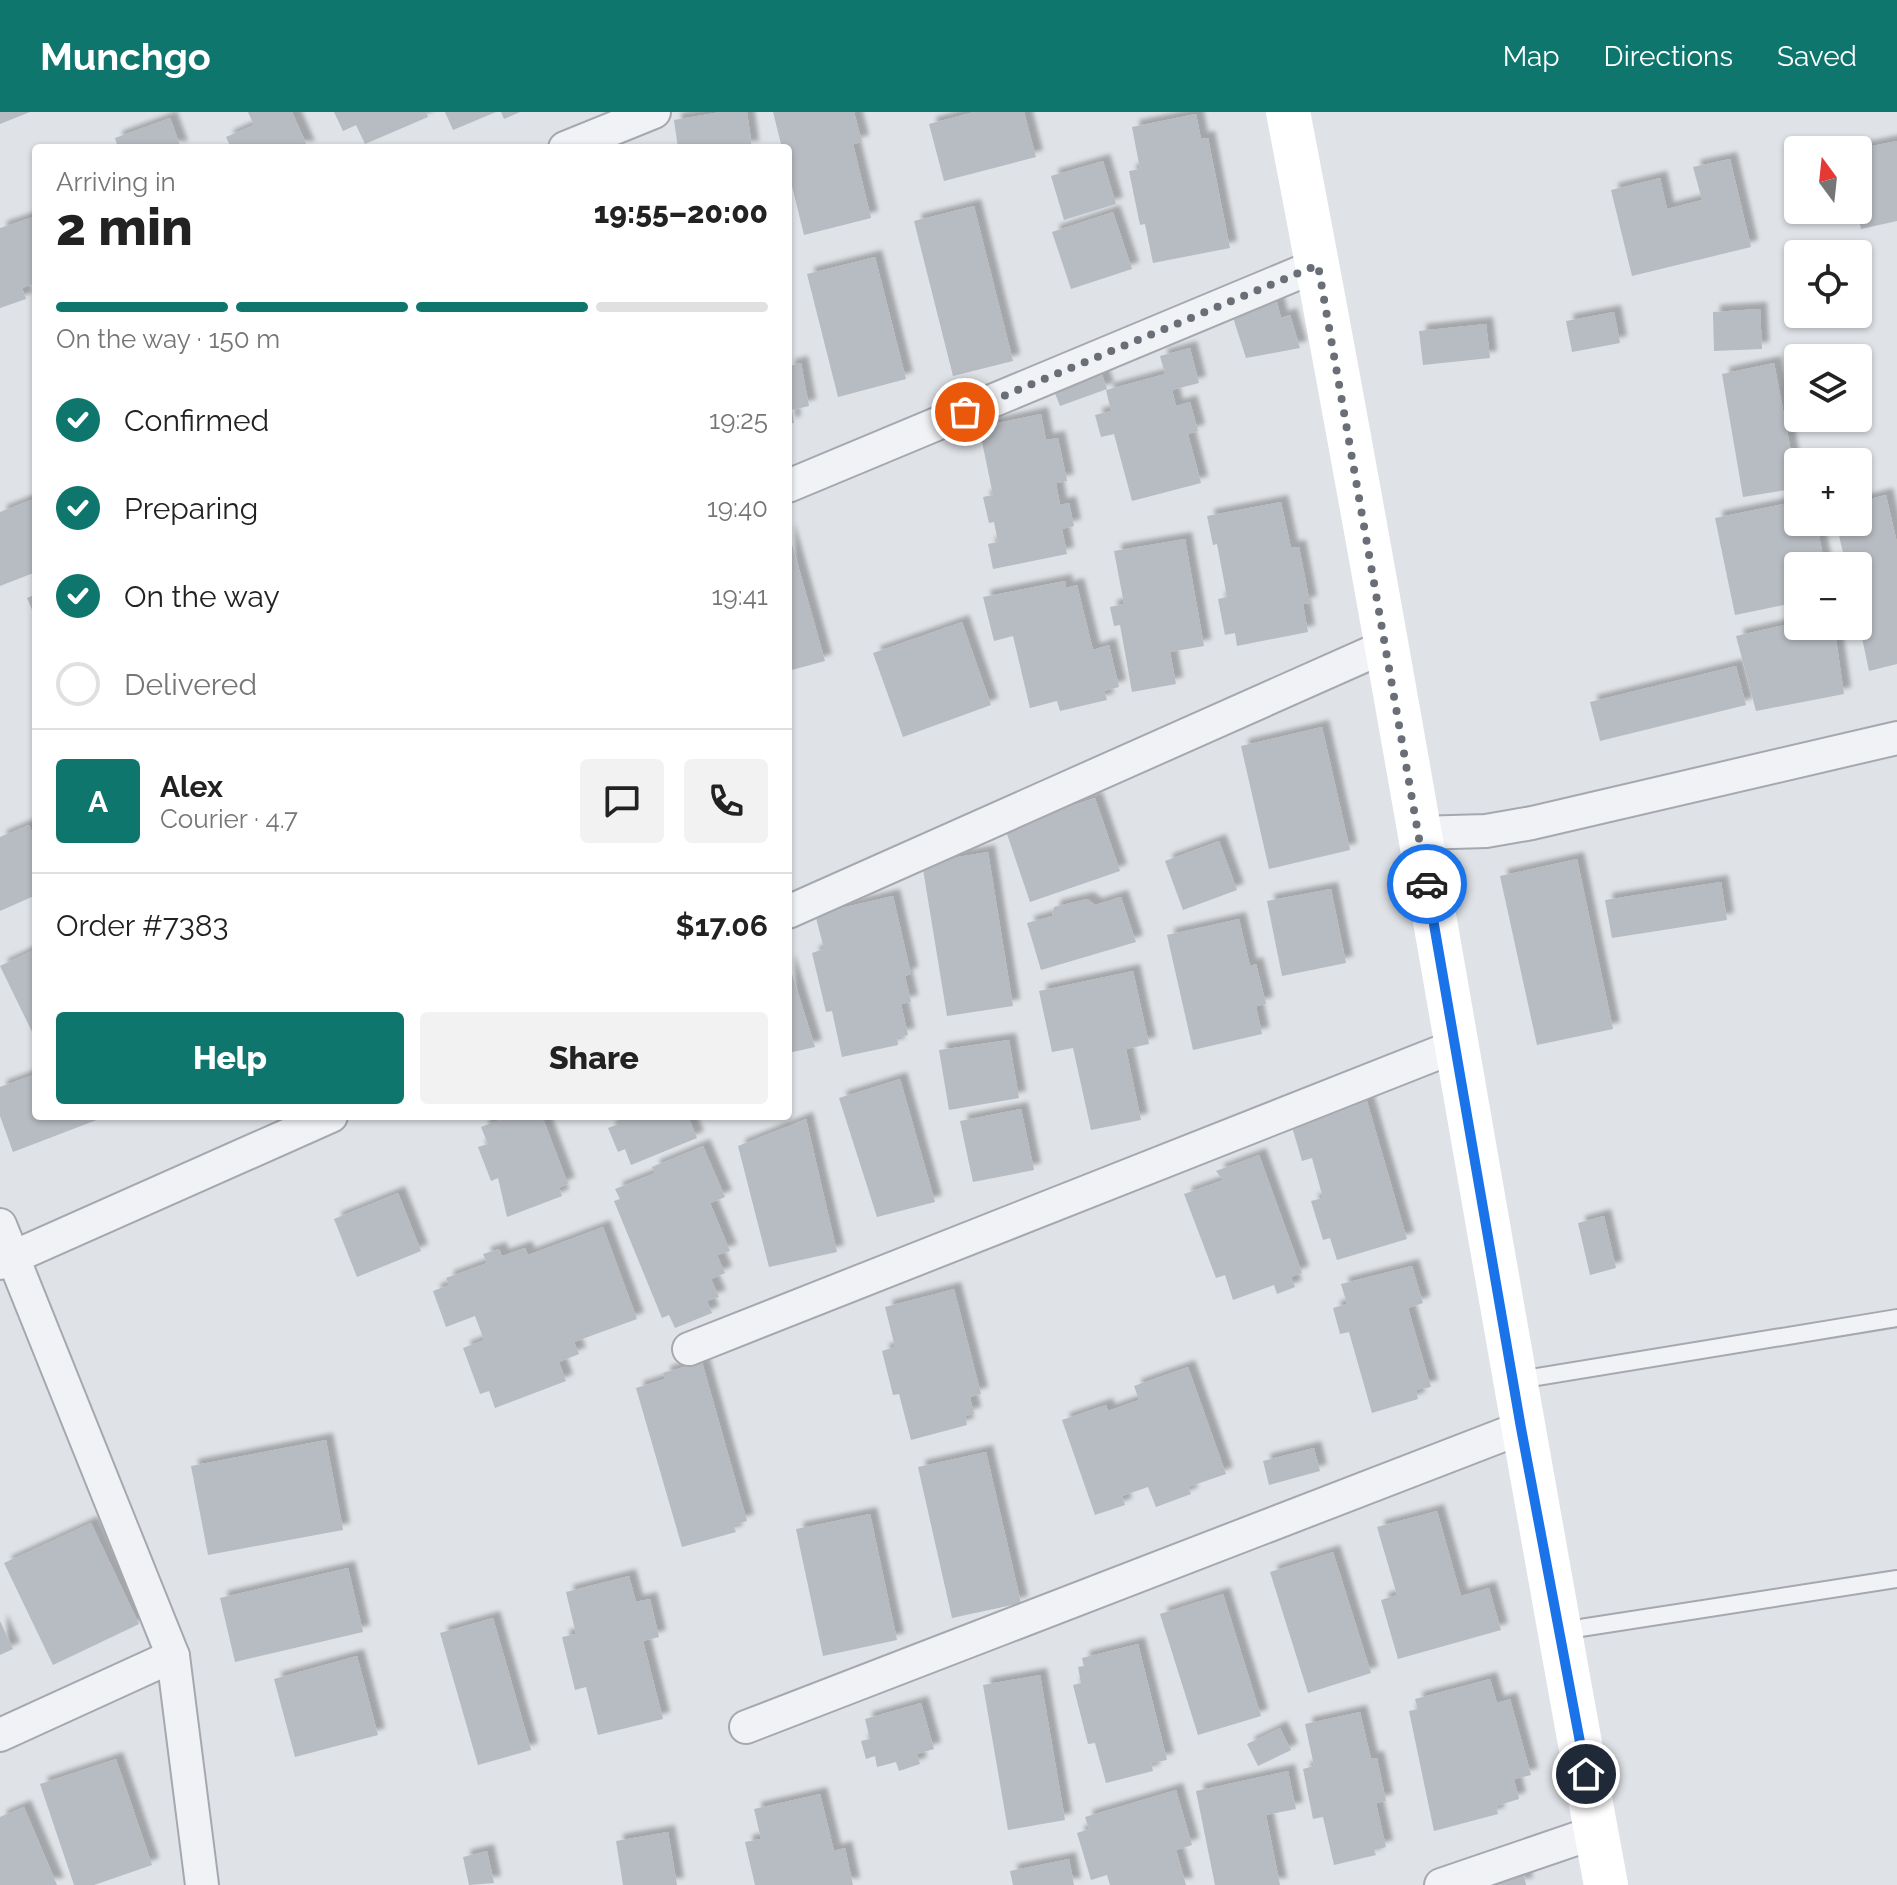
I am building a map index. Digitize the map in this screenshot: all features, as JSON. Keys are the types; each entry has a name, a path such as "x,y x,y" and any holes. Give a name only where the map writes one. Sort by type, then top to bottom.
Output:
{"street":[{"path":"575,144 654,112"},
{"path":"1290,112 1521,1428 1606,1885"},
{"path":"792,484 1318,265"},
{"path":"792,910 1386,646"},
{"path":"1418,833 1486,831 1532,823 1897,738"},
{"path":"689,1349 1456,1046"},
{"path":"7,1260 322,1120"},
{"path":"0,1225 7,1260 173,1656 202,1885"},
{"path":"746,1727 1521,1428"},
{"path":"0,1735 173,1656"},
{"path":"1441,1885 1596,1832"}],"lane":[{"path":"1513,1381 1897,1318"},
{"path":"1559,1631 1897,1579"}],"building":[{"path":"0,112 30,112 0,124"},
{"path":"248,112 292,112 306,144 229,144 226,137 254,125"},
{"path":"334,112 426,112 428,117 365,144 356,125 343,131"},
{"path":"445,112 496,112 453,130"},
{"path":"501,112 520,112 504,119"},
{"path":"721,112 747,112 751,144 677,144 674,120"},
{"path":"773,112 854,112 862,142 853,144 871,218 804,235 792,186 792,144 781,144"},
{"path":"974,112 1024,112 1036,157 944,181 929,124"},
{"path":"1196,114 1201,139 1208,138 1230,248 1153,263 1145,224 1140,225 1129,171 1140,169 1132,127"},
{"path":"170,118 180,144 117,144 115,138"},
{"path":"1897,141 1897,221 1861,229 1860,224 1872,224 1872,146"},
{"path":"1730,159 1751,247 1632,276 1611,190 1660,178 1667,209 1702,200 1693,167"},
{"path":"1103,161 1116,204 1064,220 1051,176"},
{"path":"974,206 1013,361 953,376 914,221"},
{"path":"1113,212 1132,269 1071,289 1052,232"},
{"path":"32,217 32,284 22,288 26,299 0,308 0,228"},
{"path":"875,257 906,379 838,397 807,274"},
{"path":"1274,291 1281,318 1290,315 1300,348 1246,358 1229,305"},
{"path":"1760,309 1762,349 1714,351 1713,312"},
{"path":"1614,312 1620,343 1572,352 1566,321"},
{"path":"1486,324 1490,358 1423,365 1419,331"},
{"path":"1190,348 1199,383 1172,390 1176,406 1190,402 1198,431 1188,434 1201,483 1132,501 1114,434 1101,437 1095,415 1111,411 1106,390 1165,374 1160,356"},
{"path":"801,363 809,406 792,410 792,365"},
{"path":"1774,363 1784,415 1784,432 1787,432 1790,448 1784,448 1784,490 1743,497 1722,374"},
{"path":"1099,366 1107,389 1060,406 1051,383"},
{"path":"1041,414 1046,440 1058,438 1067,481 1056,483 1060,505 1069,503 1074,526 1062,529 1067,554 993,569 988,544 998,542 994,522 989,523 983,497 993,495 979,427"},
{"path":"1886,495 1897,543 1897,664 1869,671 1862,640 1872,640 1872,552 1843,552 1839,536 1872,536 1872,498"},
{"path":"32,500 32,574 0,586 0,512"},
{"path":"1281,502 1291,548 1299,547 1310,603 1303,604 1308,632 1237,646 1235,633 1225,635 1218,599 1227,597 1217,544 1213,545 1207,516"},
{"path":"1784,504 1784,536 1819,536 1822,552 1784,552 1784,605 1735,615 1715,518"},
{"path":"1185,539 1204,646 1170,652 1176,684 1132,692 1120,625 1114,626 1110,607 1124,604 1114,551"},
{"path":"792,544 825,661 792,670"},
{"path":"1065,581 1066,588 1077,585 1093,650 1109,645 1119,687 1104,691 1107,700 1060,711 1057,701 1030,708 1013,636 994,641 983,597"},
{"path":"962,622 991,705 903,737 873,653"},
{"path":"1784,625 1784,640 1836,640 1844,694 1756,711 1736,636"},
{"path":"1736,666 1746,705 1600,741 1590,702"},
{"path":"1322,727 1350,850 1269,869 1241,746"},
{"path":"1095,798 1120,871 1030,902 1005,828"},
{"path":"29,825 32,832 32,897 0,911 0,837"},
{"path":"1219,841 1237,890 1183,910 1165,861"},
{"path":"988,852 1013,1006 947,1016 922,863"},
{"path":"1577,859 1613,1029 1537,1045 1500,876"},
{"path":"1721,882 1727,920 1612,938 1605,900"},
{"path":"1331,889 1346,963 1282,976 1267,901"},
{"path":"893,896 911,974 905,976 911,1002 901,1004 908,1035 897,1037 898,1045 842,1057 832,1011 826,1012 812,953 824,949 815,914"},
{"path":"1121,897 1136,942 1041,970 1027,923 1052,916 1054,907 1087,899 1095,905"},
{"path":"1239,919 1250,966 1256,964 1266,1004 1256,1006 1262,1034 1193,1050 1167,935"},
{"path":"32,951 32,1032 0,966"},
{"path":"1133,971 1149,1044 1126,1049 1141,1120 1091,1130 1073,1048 1052,1052 1039,991"},
{"path":"792,974 815,1047 792,1052"},
{"path":"1009,1040 1019,1098 949,1110 939,1050"},
{"path":"32,1075 32,1120 97,1120 13,1152 0,1116 0,1087"},
{"path":"900,1079 935,1202 877,1217 839,1098"},
{"path":"1366,1098 1407,1239 1337,1260 1330,1238 1323,1240 1311,1201 1323,1198 1312,1158 1302,1161 1290,1120"},
{"path":"1021,1109 1034,1170 973,1182 960,1121"},
{"path":"806,1119 837,1252 769,1267 738,1146"},
{"path":"500,1120 544,1120 568,1184 559,1188 562,1196 507,1217 498,1178 491,1181 478,1147 488,1144 481,1127"},
{"path":"618,1120 690,1120 697,1138 631,1165 625,1149 618,1152 608,1128 619,1124"},
{"path":"703,1146 725,1197 710,1203 730,1251 717,1255 725,1273 711,1279 719,1297 707,1301 712,1313 675,1328 669,1315 662,1318 614,1201 620,1199 615,1189 655,1173 652,1167"},
{"path":"1259,1155 1302,1273 1291,1277 1295,1287 1277,1294 1274,1285 1233,1300 1225,1275 1216,1278 1184,1194 1223,1180 1216,1171"},
{"path":"398,1193 421,1251 357,1277 334,1219"},
{"path":"1604,1216 1616,1268 1590,1275 1578,1223"},
{"path":"603,1227 637,1319 574,1342 579,1354 559,1362 566,1381 495,1408 489,1391 480,1394 463,1348 484,1340 475,1316 446,1327 433,1291 449,1285 446,1278 487,1263 483,1254 499,1249 502,1256 525,1248 528,1255"},
{"path":"1412,1266 1423,1303 1408,1308 1431,1387 1416,1390 1418,1399 1372,1413 1349,1332 1340,1334 1333,1308 1347,1304 1341,1284"},
{"path":"954,1289 981,1394 970,1397 974,1414 965,1416 967,1425 911,1440 899,1394 893,1395 882,1351 895,1347 885,1307"},
{"path":"702,1362 747,1521 733,1525 736,1532 682,1547 636,1388 665,1379 663,1373"},
{"path":"1188,1367 1226,1474 1188,1487 1191,1494 1156,1507 1148,1487 1122,1496 1125,1505 1095,1515 1062,1420 1106,1405 1108,1411 1139,1400 1134,1386"},
{"path":"326,1440 343,1530 208,1555 191,1466"},
{"path":"1314,1448 1320,1471 1269,1485 1263,1461"},
{"path":"986,1452 1021,1603 952,1618 918,1467"},
{"path":"1437,1511 1461,1596 1489,1588 1501,1630 1398,1659 1381,1600 1397,1595 1377,1527"},
{"path":"870,1514 897,1640 823,1656 796,1529"},
{"path":"91,1523 139,1624 53,1665 4,1563"},
{"path":"1333,1552 1371,1673 1308,1693 1270,1572"},
{"path":"348,1568 363,1632 235,1662 220,1598"},
{"path":"629,1576 636,1602 650,1599 659,1637 643,1641 663,1719 598,1735 586,1687 575,1690 562,1637 576,1634 566,1592"},
{"path":"1223,1594 1261,1716 1198,1735 1160,1614"},
{"path":"493,1618 531,1750 478,1765 440,1633"},
{"path":"0,1621 13,1649 0,1655"},
{"path":"1138,1644 1167,1760 1151,1763 1153,1771 1106,1783 1095,1743 1088,1744 1073,1685 1081,1683 1078,1667 1084,1666 1082,1658"},
{"path":"357,1656 378,1735 295,1757 274,1679"},
{"path":"1040,1675 1065,1820 1008,1830 983,1685"},
{"path":"1490,1679 1497,1703 1510,1699 1531,1775 1514,1779 1519,1799 1496,1806 1498,1814 1434,1831 1409,1711 1418,1709 1415,1699"},
{"path":"921,1703 934,1749 917,1754 920,1764 899,1771 896,1762 877,1767 875,1756 866,1759 861,1741 870,1739 865,1719"},
{"path":"1360,1712 1371,1759 1377,1758 1386,1801 1376,1803 1386,1847 1374,1850 1376,1855 1334,1865 1323,1817 1313,1819 1303,1769 1314,1766 1305,1724"},
{"path":"1280,1728 1291,1750 1258,1766 1247,1744"},
{"path":"116,1759 152,1865 94,1885 74,1885 40,1784"},
{"path":"1288,1771 1296,1809 1266,1815 1280,1885 1215,1885 1196,1791"},
{"path":"1176,1790 1192,1845 1176,1850 1186,1885 1110,1885 1107,1875 1091,1880 1077,1833 1089,1829 1085,1817"},
{"path":"820,1794 834,1851 845,1848 853,1885 755,1885 745,1842 761,1839 754,1809"},
{"path":"24,1807 57,1885 0,1885 0,1817"},
{"path":"668,1832 677,1885 623,1885 616,1841"},
{"path":"487,1851 494,1883 469,1885 463,1857"},
{"path":"1069,1859 1074,1885 1013,1885 1010,1871"},
{"path":"1523,1870 1526,1885 1459,1885"}],"way so far":[{"path":"965,412 1318,265 1427,884"}],"route":[{"path":"1427,884 1521,1428 1586,1774"}]}
